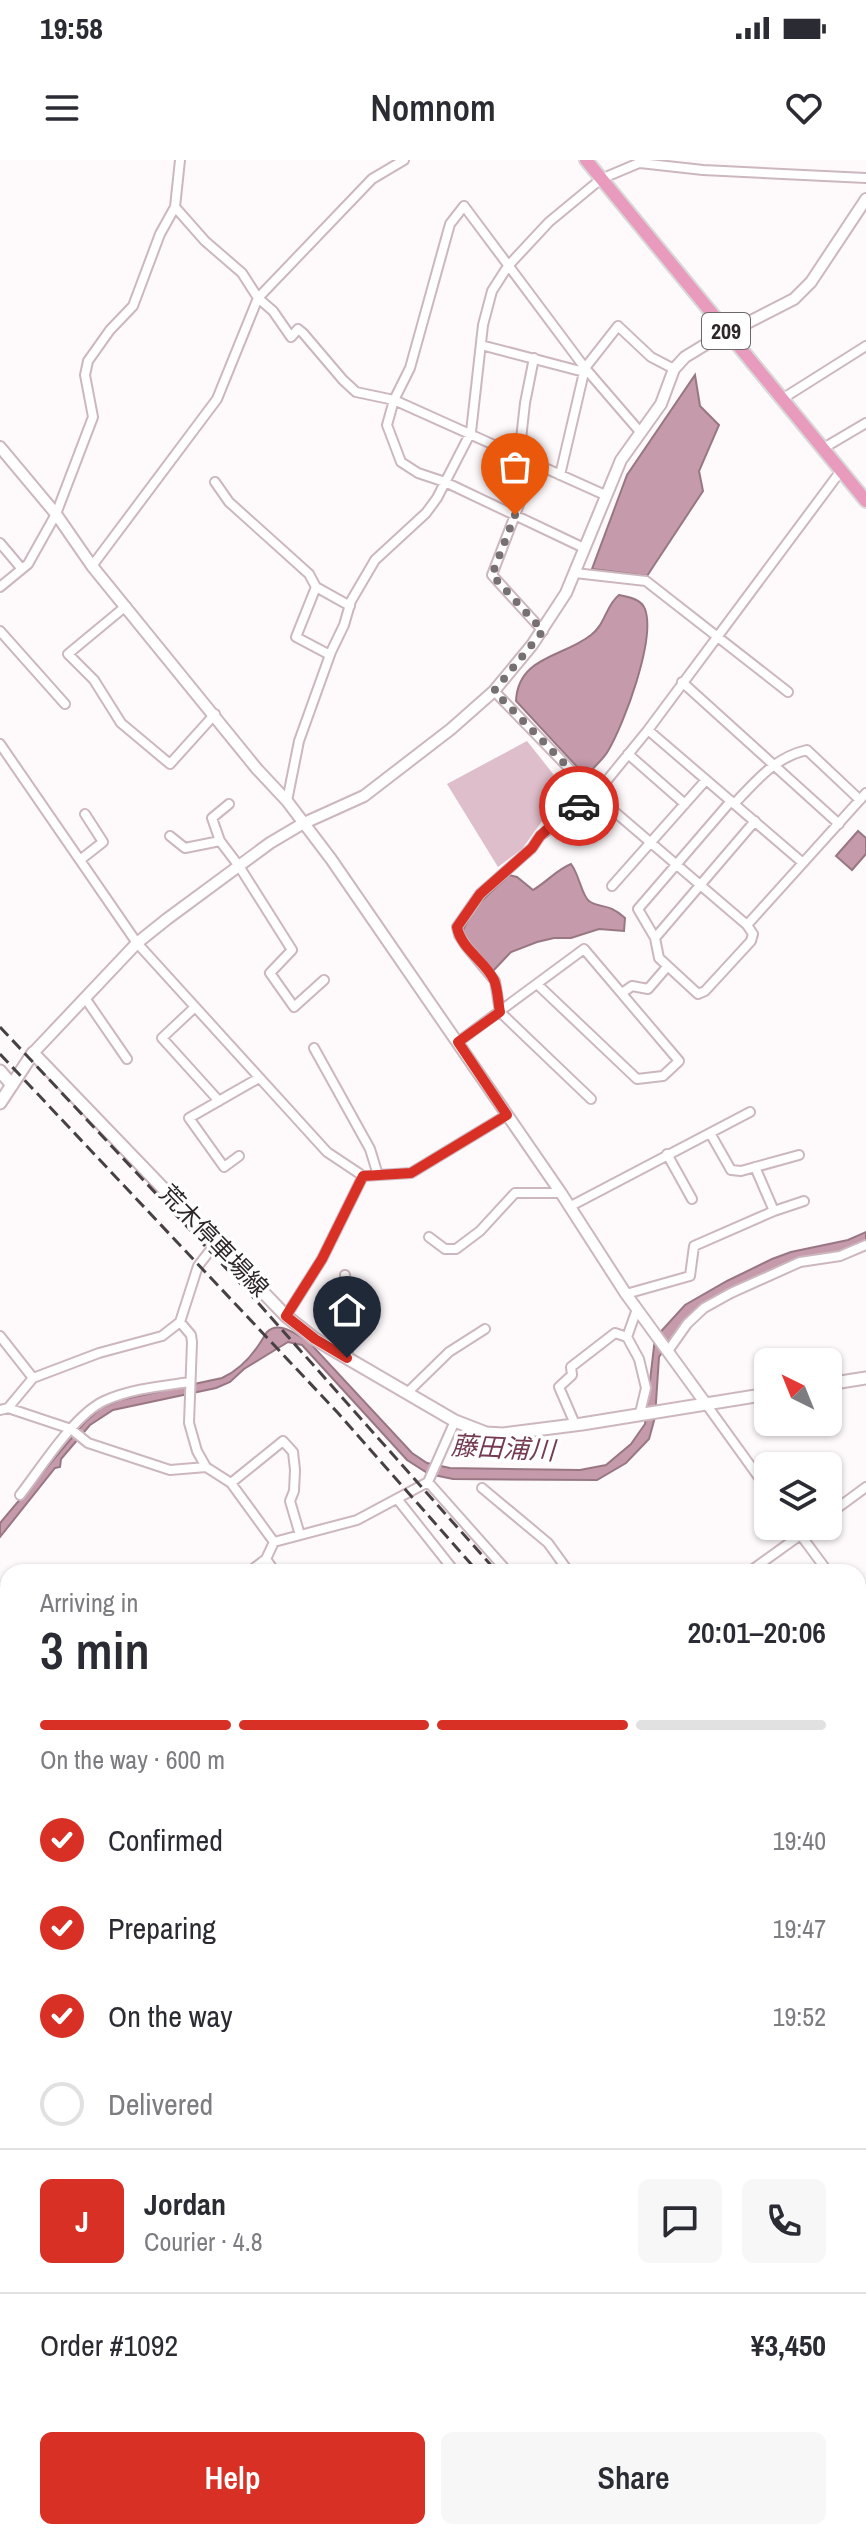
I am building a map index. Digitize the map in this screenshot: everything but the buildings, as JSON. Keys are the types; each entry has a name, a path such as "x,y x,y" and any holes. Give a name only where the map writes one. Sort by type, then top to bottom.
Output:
{"highway":[{"name":"209","path":"586,160 866,501"}],"main road":[{"path":"0,1103 33,1053"},
{"name":"荒木停車場線","path":"33,1053 286,1316 315,1339 455,1421 486,1433 503,1434 754,1396"},
{"path":"0,1071 12,1085"},
{"path":"842,1382 866,1378"}],"street":[{"path":"1,585 28,564 56,514 93,417 85,375 88,361 110,330 133,306 160,234 175,207 180,160"},
{"path":"92,566 217,399 258,298 372,179 404,160"},
{"path":"287,801 299,741 350,606 375,560 426,513 471,432 481,345 492,291 508,266 549,222 601,179 643,162 703,170 866,178"},
{"path":"33,1053 137,943 239,866 302,824 373,789 451,729 494,691 543,631 566,593 621,460 661,404 674,369 685,357 794,299 811,282 866,199"},
{"path":"584,548 445,482 418,473 401,462 387,425 394,400 410,368 450,224 464,206 584,370 641,433"},
{"path":"175,207 205,241 242,273 258,298 273,311 291,337 298,329 303,333 356,392 394,400 471,432 605,495"},
{"path":"560,475 584,370 618,326 651,357 674,369"},
{"path":"481,345 584,370"},
{"path":"782,399 866,346"},
{"path":"519,457 534,358"},
{"path":"822,449 866,423"},
{"path":"0,447 56,514 92,566 257,769 287,801 331,859 561,1193 626,1294 754,1471"},
{"path":"535,463 492,575 543,631"},
{"path":"591,1099 500,1012 495,981 466,946 457,927 480,894 532,848 540,836 595,795 648,730 840,472"},
{"path":"215,482 229,502 309,574 316,587 350,606"},
{"path":"0,543 22,569"},
{"path":"575,573 646,581 788,692"},
{"path":"316,587 296,637 330,655"},
{"path":"126,606 68,654 94,680 121,723 170,764 215,714"},
{"path":"0,631 65,704"},
{"path":"682,682 839,824"},
{"path":"494,691 595,795 676,865 699,886 747,925 753,934 751,941 705,991 698,994 659,958 655,938 638,909 676,865 732,802 772,764 807,750 863,796 747,925"},
{"path":"648,730 803,863"},
{"path":"0,744 137,943 327,1152 363,1176 411,1173 507,1115"},
{"path":"628,754 685,804"},
{"path":"612,886 706,780"},
{"path":"229,804 212,818 220,841 292,950 270,973 294,1007 324,980"},
{"path":"80,860 103,842 85,814"},
{"path":"655,938 755,821"},
{"path":"170,836 185,848 220,841"},
{"path":"458,1042 584,949 679,1061 663,1076 637,1079 537,984"},
{"path":"622,993 632,986 648,989 667,967"},
{"path":"85,998 127,1059"},
{"path":"195,1007 162,1038 219,1101"},
{"path":"314,1048 370,1149 378,1175"},
{"path":"239,1156 224,1167 189,1118 259,1078"},
{"path":"569,1207 750,1112"},
{"path":"710,1133 731,1170 741,1171 799,1155"},
{"path":"667,1154 692,1199"},
{"path":"755,1167 774,1211"},
{"path":"286,1316 322,1259 363,1176"},
{"path":"429,1237 445,1249 456,1249 480,1231 515,1193 561,1193"},
{"path":"626,1294 690,1276 694,1246 804,1201"},
{"path":"206,1467 170,1470 88,1443 71,1429 4,1409 33,1378 99,1353 162,1336 180,1322 198,1266 216,1243"},
{"path":"668,1351 687,1324 704,1308 731,1293 800,1262 840,1256 866,1245"},
{"path":"345,1275 353,1319 347,1358"},
{"path":"627,1337 637,1309"},
{"path":"180,1322 192,1342 189,1423 197,1451 206,1467 231,1483 274,1542"},
{"path":"407,1393 449,1352 485,1329"},
{"path":"575,1424 559,1387 572,1375 571,1367 615,1333 627,1337 639,1359 646,1388 640,1413"},
{"path":"0,1336 33,1378"},
{"path":"20,1495 71,1429 102,1402 146,1389 190,1382"},
{"path":"259,1564 266,1559 274,1542 357,1520 428,1482 455,1421"},
{"path":"231,1483 283,1441 293,1452 294,1491 290,1501 300,1535"},
{"path":"428,1482 501,1564"},
{"path":"842,1505 866,1487"},
{"path":"482,1488 548,1543 563,1564"},
{"path":"398,1500 449,1564"},
{"path":"760,1564 794,1540"},
{"path":"805,1540 822,1564"},
{"path":"266,1559 269,1564"}],"shaded area":[{"path":"695,375 700,406 719,425 699,471 703,491 647,576 592,569 627,475"},
{"path":"619,595 638,601 645,609 646,640 642,660 630,702 608,751 592,770 580,770 516,701 519,686 533,666 596,631"},
{"path":"527,741 565,789 522,849 498,867 447,784"},
{"path":"858,831 866,838 866,854 852,870 836,856"},
{"path":"571,864 587,898 625,918 624,931 599,929 571,938 537,942 511,952 493,971 461,934 474,908 509,875 517,877 533,890"},
{"path":"866,1232 866,1241 838,1252 792,1261 716,1297 695,1311 659,1357 655,1417 649,1439 626,1463 597,1480 453,1479 429,1474 407,1460 302,1345 288,1342 244,1369 230,1382 216,1388 113,1410 90,1425 61,1459 60,1467 55,1468 0,1537 0,1523 85,1422 101,1408 120,1400 222,1378 243,1363 267,1332 277,1328 288,1330 308,1341 412,1453 427,1463 450,1468 580,1470 606,1465 631,1444 645,1424 655,1338 685,1305 772,1259 848,1240"}],"railway":[{"path":"0,1027 252,1296 490,1564"},
{"path":"0,1054 338,1413 471,1564"}],"way so far":[{"path":"515,515 492,575 543,631 494,691 595,795 579,806"}],"route":[{"path":"347,1358 315,1339 286,1316 322,1259 363,1176 411,1173 507,1115 458,1042 500,1012 495,981 466,946 457,927 480,894 532,848 554,823 579,806"}],"water label":[{"name":"藤田浦川","path":"503,1448"}]}
